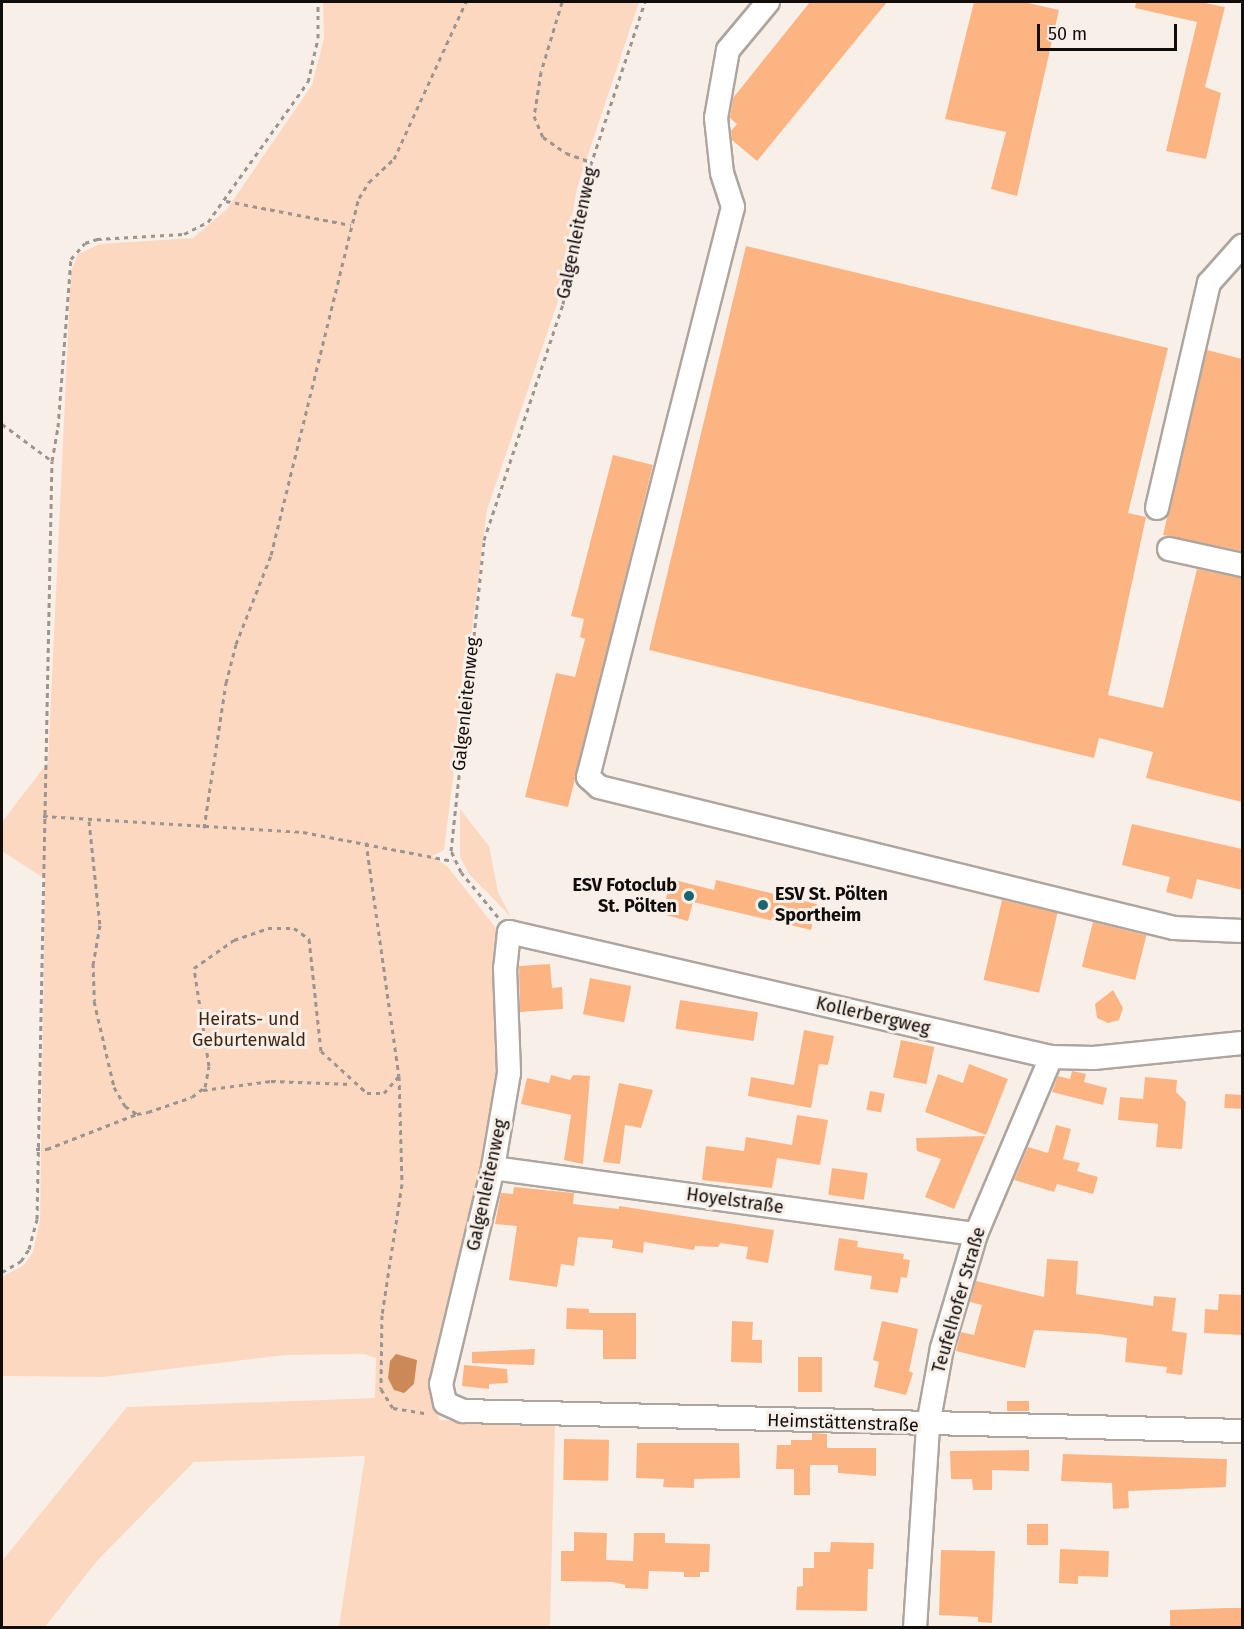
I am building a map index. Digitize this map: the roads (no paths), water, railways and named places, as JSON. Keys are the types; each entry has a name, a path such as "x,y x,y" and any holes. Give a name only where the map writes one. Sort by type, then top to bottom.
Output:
{"street":[{"path":"768,2 728,50 716,118 722,173 734,207 588,777 599,787 1174,928 1242,931"},
{"path":"1157,508 1209,283 1242,246"},
{"path":"1169,549 1242,565"},
{"name":"Kollerbergweg","path":"509,932 1051,1057 1094,1058 1242,1043"},
{"name":"Galgenleitenweg","path":"445,1403 441,1384 494,1168 510,1059 505,968 509,932"},
{"name":"Teufelhofer Straße","path":"915,1628 928,1425 942,1348 976,1233 1051,1057"},
{"name":"Hoyelstraße","path":"494,1168 976,1233"},
{"name":"Heimstättenstraße","path":"445,1403 463,1411 928,1425 1242,1431"}],"place":[{"name":"ESV Fotoclub St. Pölten","path":"689,896"},
{"name":"ESV St. Pölten Sportheim","path":"763,905"}],"park label":[{"name":"Heirats- und Geburtenwald","path":"249,1030"}]}
